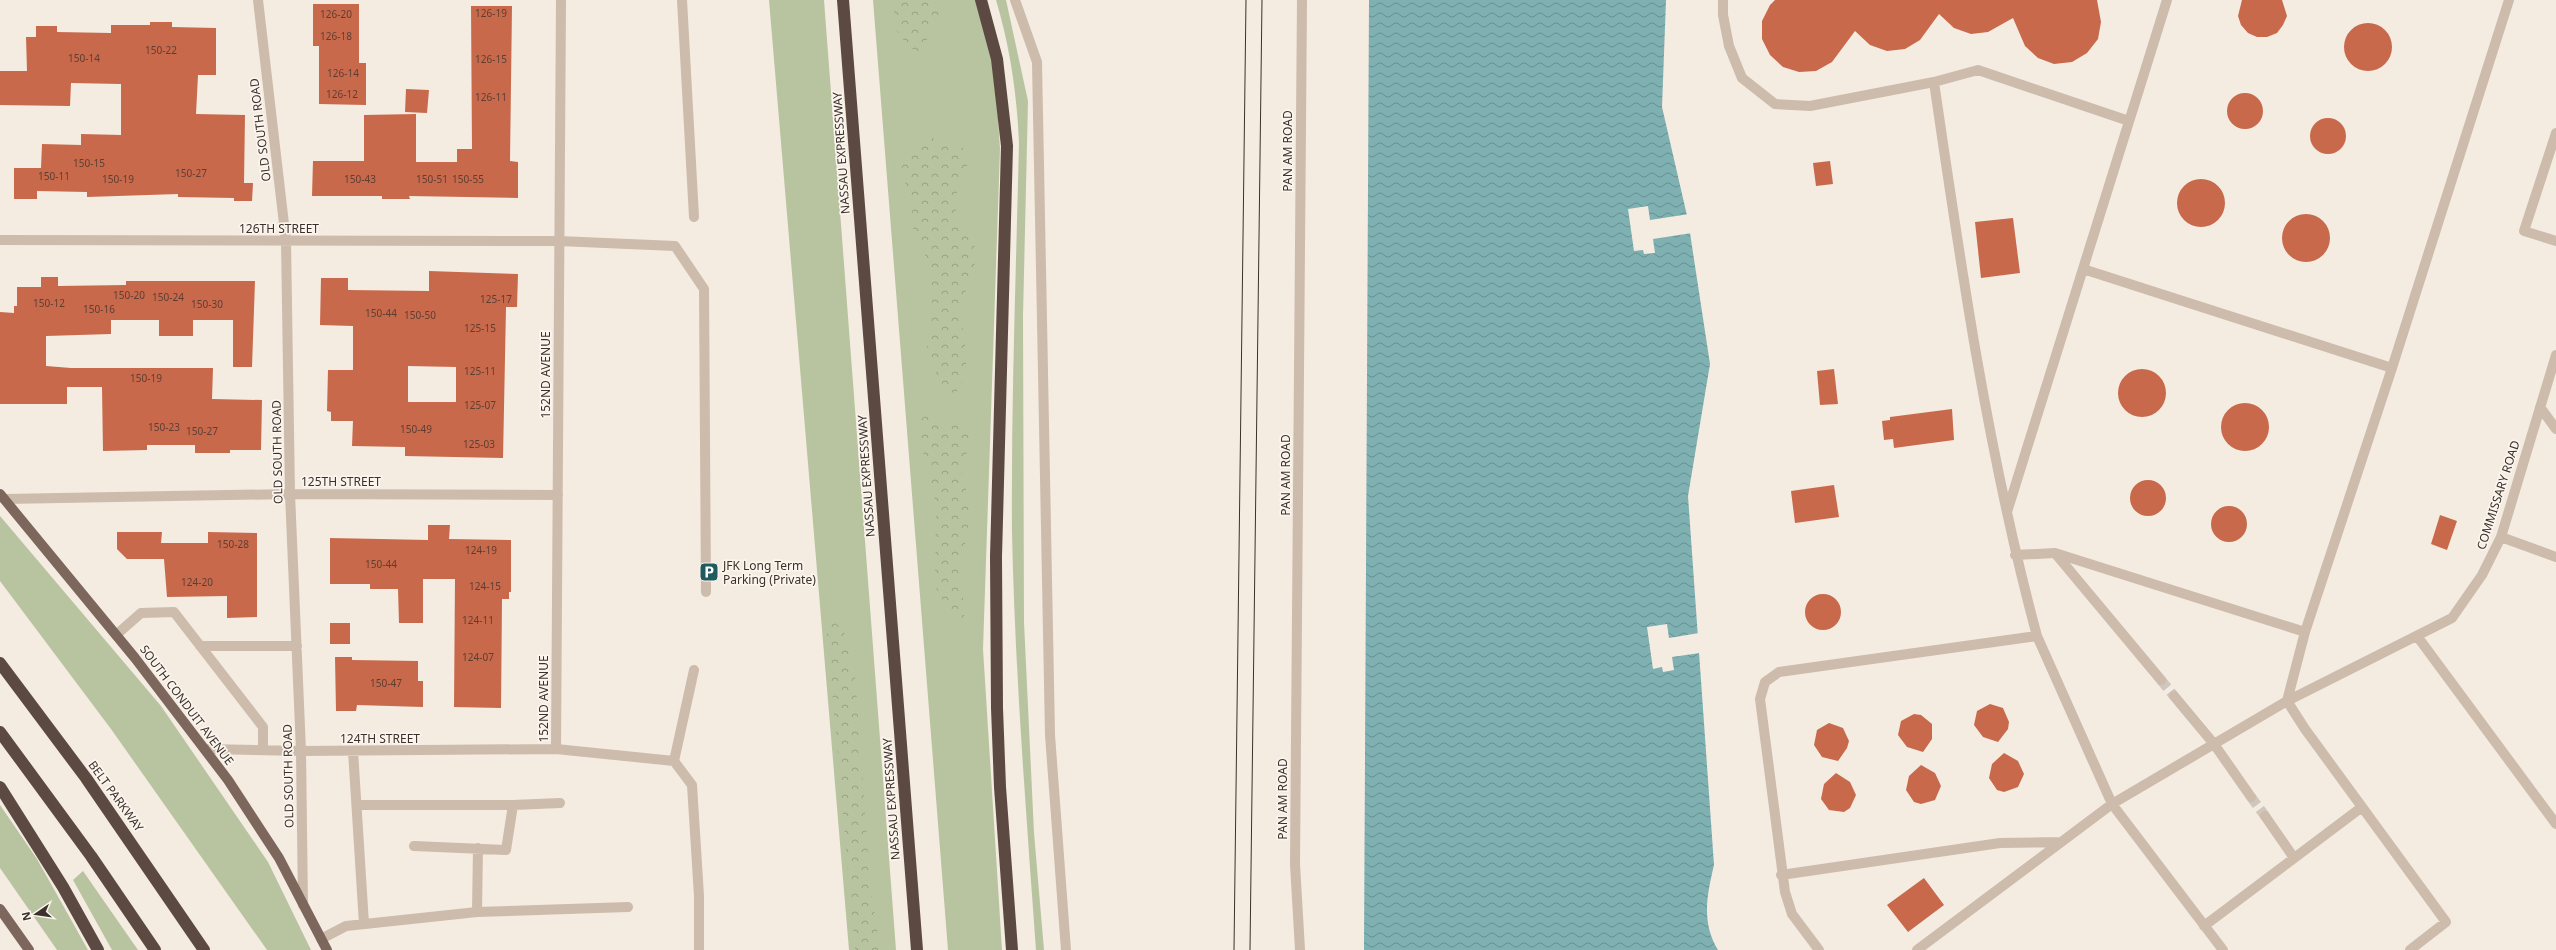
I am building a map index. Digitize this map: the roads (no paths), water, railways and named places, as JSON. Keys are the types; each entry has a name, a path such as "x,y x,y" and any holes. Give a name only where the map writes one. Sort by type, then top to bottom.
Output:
{"highway":[{"name":"NASSAU EXPRESSWAY","path":"843,0 917,950"},
{"path":"981,0 997,59 1007,146 996,557 996,708 1000,787 1012,950"},
{"name":"BELT PARKWAY","path":"0,663 95,790 204,950"},
{"path":"0,732 91,856 155,950"},
{"path":"0,787 63,887 98,950"}],"main road":[{"name":"SOUTH CONDUIT AVENUE","path":"2,497 116,635 205,749 258,823 327,950"},
{"path":"0,909 30,950"}],"street":[{"name":"OLD SOUTH ROAD","path":"258,0 286,241 290,494 301,751 303,905"},
{"name":"152ND AVENUE","path":"556,749 561,0"},
{"path":"682,0 694,218"},
{"path":"1016,0 1036,62 1050,735 1066,950"},
{"name":"PAN AM ROAD","path":"1300,950 1295,856 1302,0"},
{"path":"1723,0 1723,15 1729,46 1742,78 1775,104 1810,106 1934,82 1978,70 2129,121"},
{"path":"2006,514 2167,0"},
{"path":"2410,950 2446,922 2287,701 2305,632 2392,368 2508,0"},
{"path":"1934,82 1971,333 2006,514 2015,555 2037,636 2112,804 2223,950"},
{"path":"2556,133 2524,230 2556,241"},
{"name":"126TH STREET","path":"0,240 559,241 675,246 704,290 706,592"},
{"path":"2083,269 2392,368"},
{"name":"COMMISSARY ROAD","path":"1917,950 2112,804 2287,701 2452,618 2482,575 2500,537 2540,407 2553,375 2556,355"},
{"path":"2540,407 2556,429"},
{"name":"125TH STREET","path":"2,497 290,494 558,495"},
{"path":"2500,537 2556,557"},
{"path":"2015,555 2055,553 2305,632"},
{"path":"2055,553 2161,680"},
{"path":"116,635 141,613 174,612 263,727 264,750"},
{"path":"1819,950 1792,914 1781,875 1760,699 1765,682 1779,672 2037,636"},
{"path":"2417,636 2556,824"},
{"path":"200,646 297,646"},
{"path":"694,670 674,761 692,785 699,896 699,950"},
{"path":"2174,696 2214,744 2252,797"},
{"name":"124TH STREET","path":"205,749 353,751 556,749 674,761"},
{"path":"353,751 364,924"},
{"path":"357,805 513,805 560,803"},
{"path":"414,846 506,850 513,805"},
{"path":"2204,926 2362,807"},
{"path":"2265,816 2294,858"},
{"path":"1781,875 2000,843 2060,842"},
{"path":"477,912 478,848"},
{"path":"321,939 346,926 477,912 628,907"}],"water":[{"path":"1369,0 1666,0 1662,107 1688,220 1710,364 1688,496 1714,865 1709,887 1707,919 1709,929 1718,950 1364,950"}],"tunnel":[{"path":"2161,680 2174,696"},
{"path":"2251,797 2265,816"}],"tram line":[{"path":"1234,950 1246,0"},
{"path":"1250,950 1262,0"}],"place":[{"name":"JFK Long Term Parking (Private)","path":"709,572"}]}
